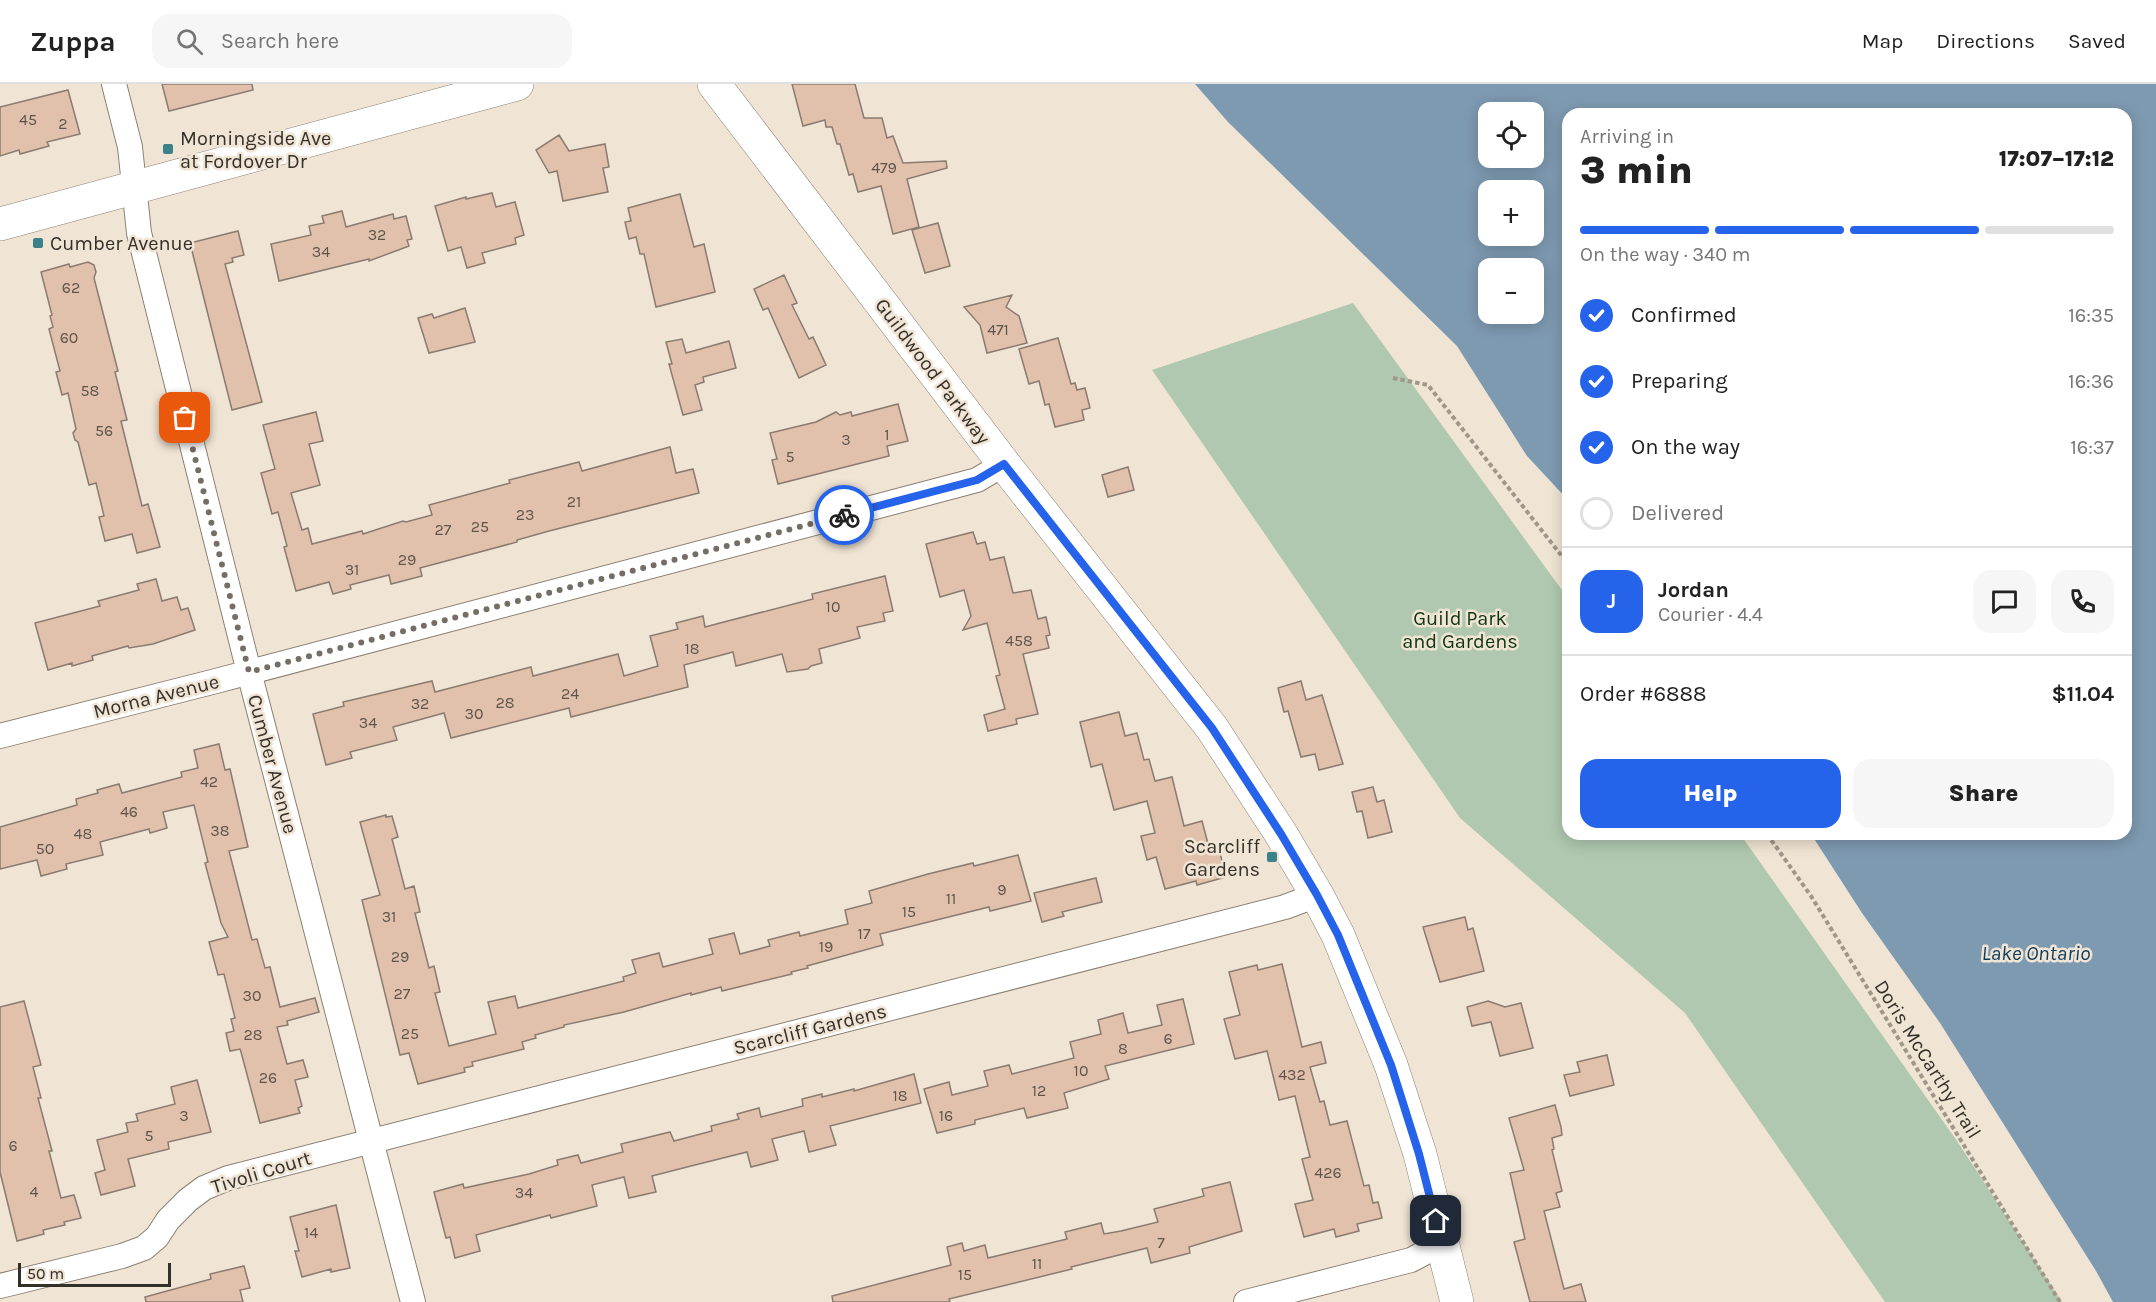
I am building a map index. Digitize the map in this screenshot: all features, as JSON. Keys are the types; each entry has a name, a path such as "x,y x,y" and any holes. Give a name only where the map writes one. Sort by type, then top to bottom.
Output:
{"street":[{"name":"Cumber Avenue","path":"114,84 130,147 139,233 249,672 413,1302"},
{"path":"0,224 517,84"},
{"name":"Guildwood Parkway","path":"714,84 1004,464 1212,728 1281,834 1338,935 1391,1065 1419,1154 1457,1302"},
{"name":"Morna Avenue","path":"0,736 977,480 1004,464"},
{"name":"Scarcliff Gardens","path":"372,1141 1285,907 1317,895"},
{"name":"Tivoli Court","path":"0,1286 122,1256 144,1248 157,1237 168,1220 188,1200 204,1188 228,1178 372,1141"},
{"path":"1246,1302 1411,1260 1441,1244"}],"path":[{"path":"1394,378 1428,386 1562,556"},
{"name":"Doris McCarthy Trail","path":"1771,840 1811,896 2060,1302"}],"green space":[{"name":"Guild Park and Gardens","path":"1353,303 1562,590 1562,840 1744,840 1957,1141 2062,1302 1885,1302 1685,1013 1460,818 1152,370"}],"water":[{"name":"Lake Ontario","path":"1195,84 2156,84 2156,1302 2113,1302 2096,1271 1940,1023 1862,913 1815,840 2132,840 2132,108 1562,108 1562,494 1527,456 1457,346 1228,122"}],"building":[{"path":"162,84 252,84 253,90 169,111"},
{"path":"792,84 855,84 864,118 882,118 887,138 893,136 903,163 946,161 947,168 907,179 919,227 893,234 881,186 858,192 853,174 849,175 840,144 837,144 832,127 826,127 825,120 803,126"},
{"path":"68,90 80,134 47,142 49,146 20,154 19,150 0,156 0,107"},
{"path":"559,135 569,151 605,144 609,167 603,168 608,192 563,201 557,171 549,173 536,150"},
{"path":"492,193 496,207 515,202 524,235 515,238 516,244 482,253 485,263 467,268 461,247 448,251 435,206 466,197 466,199"},
{"path":"680,194 694,247 704,244 715,292 656,307 644,254 640,254 636,237 629,239 625,222 631,221 628,208"},
{"path":"342,211 346,227 393,214 394,219 406,216 412,239 407,240 409,246 369,261 369,259 279,281 271,244 311,235 309,226 324,223 322,216"},
{"path":"938,223 950,266 925,273 912,230"},
{"path":"238,231 244,255 232,258 233,262 225,264 262,402 232,410 190,243"},
{"path":"88,262 94,265 96,272 94,278 118,371 115,372 127,420 121,421 142,506 148,504 160,547 137,553 132,534 105,541 99,517 104,516 96,483 89,485 78,442 73,433 76,429 68,393 62,395 56,372 60,371 49,329 53,327 50,316 52,315 41,272 69,264 70,267"},
{"path":"784,275 797,303 792,305 809,339 813,337 826,365 799,378 768,308 763,310 754,289"},
{"path":"1012,295 1006,307 1019,316 1027,343 987,353 980,325 964,307"},
{"path":"465,308 475,342 429,353 418,318 432,314 434,318"},
{"path":"1058,338 1071,384 1075,383 1077,390 1085,388 1090,408 1082,410 1084,420 1055,427 1049,404 1045,405 1039,381 1029,384 1019,349"},
{"path":"682,339 686,353 729,341 736,368 703,377 704,382 695,385 702,410 683,415 669,364 672,364 666,342"},
{"path":"898,404 908,441 887,446 889,456 778,484 772,460 777,459 770,433 816,422 836,412 840,415 851,412 852,416"},
{"path":"316,412 323,441 309,444 320,485 291,493 302,530 308,528 312,544 362,531 363,534 403,521 432,515 429,505 510,483 509,480 579,462 582,471 670,447 676,473 693,469 699,493 549,531 420,568 422,576 391,584 389,575 350,585 351,589 333,594 329,582 296,591 284,547 287,546 278,512 272,514 261,473 275,469 263,425"},
{"path":"1128,467 1134,490 1108,497 1102,475"},
{"path":"973,532 977,544 985,542 990,560 1004,557 1013,593 1031,590 1038,619 1046,617 1050,635 1046,636 1049,648 1023,654 1038,714 1016,719 1017,724 988,731 984,715 1005,709 996,676 1000,675 987,623 963,630 971,616 964,590 940,597 926,544"},
{"path":"885,576 893,611 883,613 885,621 857,627 860,638 819,649 822,663 808,669 787,672 782,654 736,666 733,652 684,665 688,687 571,717 569,708 451,738 444,713 393,727 397,740 350,752 352,758 326,765 313,714 344,706 343,702 432,681 435,692 531,667 533,676 618,654 624,676 658,666 650,636 678,629 676,623 703,616 705,627 813,599 812,594"},
{"path":"156,579 162,601 177,597 181,610 188,608 195,630 153,644 129,648 128,646 92,656 93,660 48,670 35,623 100,606 98,601 139,590 137,584"},
{"path":"1301,681 1306,700 1322,695 1343,764 1319,770 1315,754 1301,757 1288,711 1284,712 1278,688"},
{"path":"1119,712 1125,736 1137,733 1144,760 1149,759 1155,781 1172,777 1184,826 1202,821 1210,851 1219,849 1226,877 1197,885 1196,881 1165,889 1156,857 1147,860 1141,836 1155,833 1147,801 1114,810 1102,764 1091,767 1080,722"},
{"path":"219,744 225,770 230,769 248,847 229,851 252,940 257,939 265,968 270,967 280,1007 315,998 319,1012 287,1021 288,1025 277,1027 287,1064 303,1060 308,1077 295,1080 302,1106 298,1108 300,1113 260,1123 240,1049 230,1051 226,1033 234,1031 231,1019 235,1018 224,974 218,975 209,942 228,937 221,923 205,863 208,862 194,805 163,812 167,828 150,833 149,829 100,842 103,855 66,864 67,869 41,876 37,860 0,869 0,827 77,805 76,799 98,793 97,790 119,784 122,793 182,777 181,772 198,768 194,750"},
{"path":"1373,787 1377,802 1384,800 1392,832 1368,838 1362,811 1357,812 1352,792"},
{"path":"386,815 386,817 392,816 398,837 392,839 405,889 414,886 420,912 415,913 429,968 434,966 440,992 435,993 449,1046 496,1034 488,1002 515,996 518,1008 624,981 623,977 636,973 632,960 659,953 663,967 713,954 709,939 734,933 740,954 770,946 768,940 799,932 800,936 848,924 845,910 872,903 869,891 928,874 1018,855 1031,901 990,911 989,907 880,934 883,945 807,966 808,968 791,972 792,974 722,991 721,987 691,995 691,993 624,1012 564,1025 564,1027 535,1035 536,1038 522,1042 524,1049 472,1062 473,1066 464,1068 465,1072 418,1084 409,1053 400,1055 362,900 380,895 360,822"},
{"path":"1096,878 1102,902 1062,912 1064,916 1042,922 1034,893"},
{"path":"1465,917 1468,930 1473,928 1484,971 1440,982 1423,927"},
{"path":"1282,964 1302,1047 1321,1042 1326,1063 1310,1067 1320,1102 1324,1101 1330,1125 1347,1121 1364,1186 1369,1185 1373,1203 1378,1202 1382,1218 1357,1224 1359,1231 1336,1237 1334,1229 1304,1237 1295,1204 1313,1200 1302,1159 1310,1157 1295,1096 1279,1100 1267,1051 1235,1059 1224,1019 1240,1015 1229,972 1257,965 1258,970"},
{"path":"1183,999 1194,1044 1105,1066 1109,1079 1064,1093 1068,1108 1027,1118 1024,1108 975,1120 975,1124 937,1133 924,1089 949,1082 952,1095 988,1086 984,1071 1009,1065 1012,1074 1074,1058 1070,1042 1101,1034 1098,1020 1123,1013 1128,1033 1162,1025 1157,1005"},
{"path":"24,1001 41,1065 33,1067 41,1098 38,1098 52,1151 49,1151 61,1198 74,1195 81,1218 64,1222 65,1225 43,1230 44,1234 17,1241 0,1172 0,1007"},
{"path":"1488,1001 1505,1007 1521,1003 1533,1048 1500,1056 1491,1022 1472,1026 1467,1007"},
{"path":"1607,1055 1614,1085 1570,1096 1564,1075 1580,1072 1577,1062"},
{"path":"914,1074 921,1103 830,1126 836,1145 809,1152 804,1131 772,1139 778,1160 751,1167 747,1152 652,1176 656,1192 629,1198 624,1177 592,1185 597,1206 551,1218 550,1215 476,1235 480,1251 455,1258 450,1237 446,1238 434,1192 463,1184 464,1188 529,1174 558,1165 557,1160 578,1155 581,1163 623,1152 621,1144 670,1132 674,1141 712,1131 711,1126 739,1119 737,1114 759,1108 761,1117 803,1106 802,1099 822,1094 822,1097 854,1089 854,1091"},
{"path":"197,1080 211,1132 168,1142 169,1149 128,1159 135,1186 101,1195 95,1173 105,1170 97,1140 128,1132 126,1123 138,1121 136,1114 175,1104 171,1087"},
{"path":"1555,1105 1562,1135 1552,1138 1554,1149 1552,1150 1562,1191 1556,1193 1560,1207 1544,1211 1564,1289 1581,1284 1586,1302 1530,1302 1514,1242 1525,1239 1510,1173 1524,1170 1509,1118"},
{"path":"1230,1182 1242,1231 1189,1247 1190,1253 1151,1263 1147,1248 949,1299 950,1302 833,1302 832,1296 951,1265 947,1247 962,1243 964,1251 985,1245 988,1258 1067,1239 1065,1232 1101,1223 1104,1234 1121,1231 1158,1222 1154,1209 1204,1196 1202,1189"},
{"path":"336,1205 350,1268 331,1272 331,1269 302,1277 295,1251 299,1251 290,1217"},
{"path":"244,1266 250,1288 240,1290 243,1302 146,1302 145,1297 211,1279 210,1274"}],"way so far":[{"path":"185,418 249,672 844,515"}],"place":[{"name":"Morningside Ave at Fordover Dr","path":"168,149"},
{"name":"Cumber Avenue","path":"38,243"},
{"name":"Scarcliff Gardens","path":"1272,857"}],"route":[{"path":"844,515 977,480 1004,464 1212,728 1281,834 1317,895 1338,935 1391,1065 1419,1154 1436,1221"}]}
